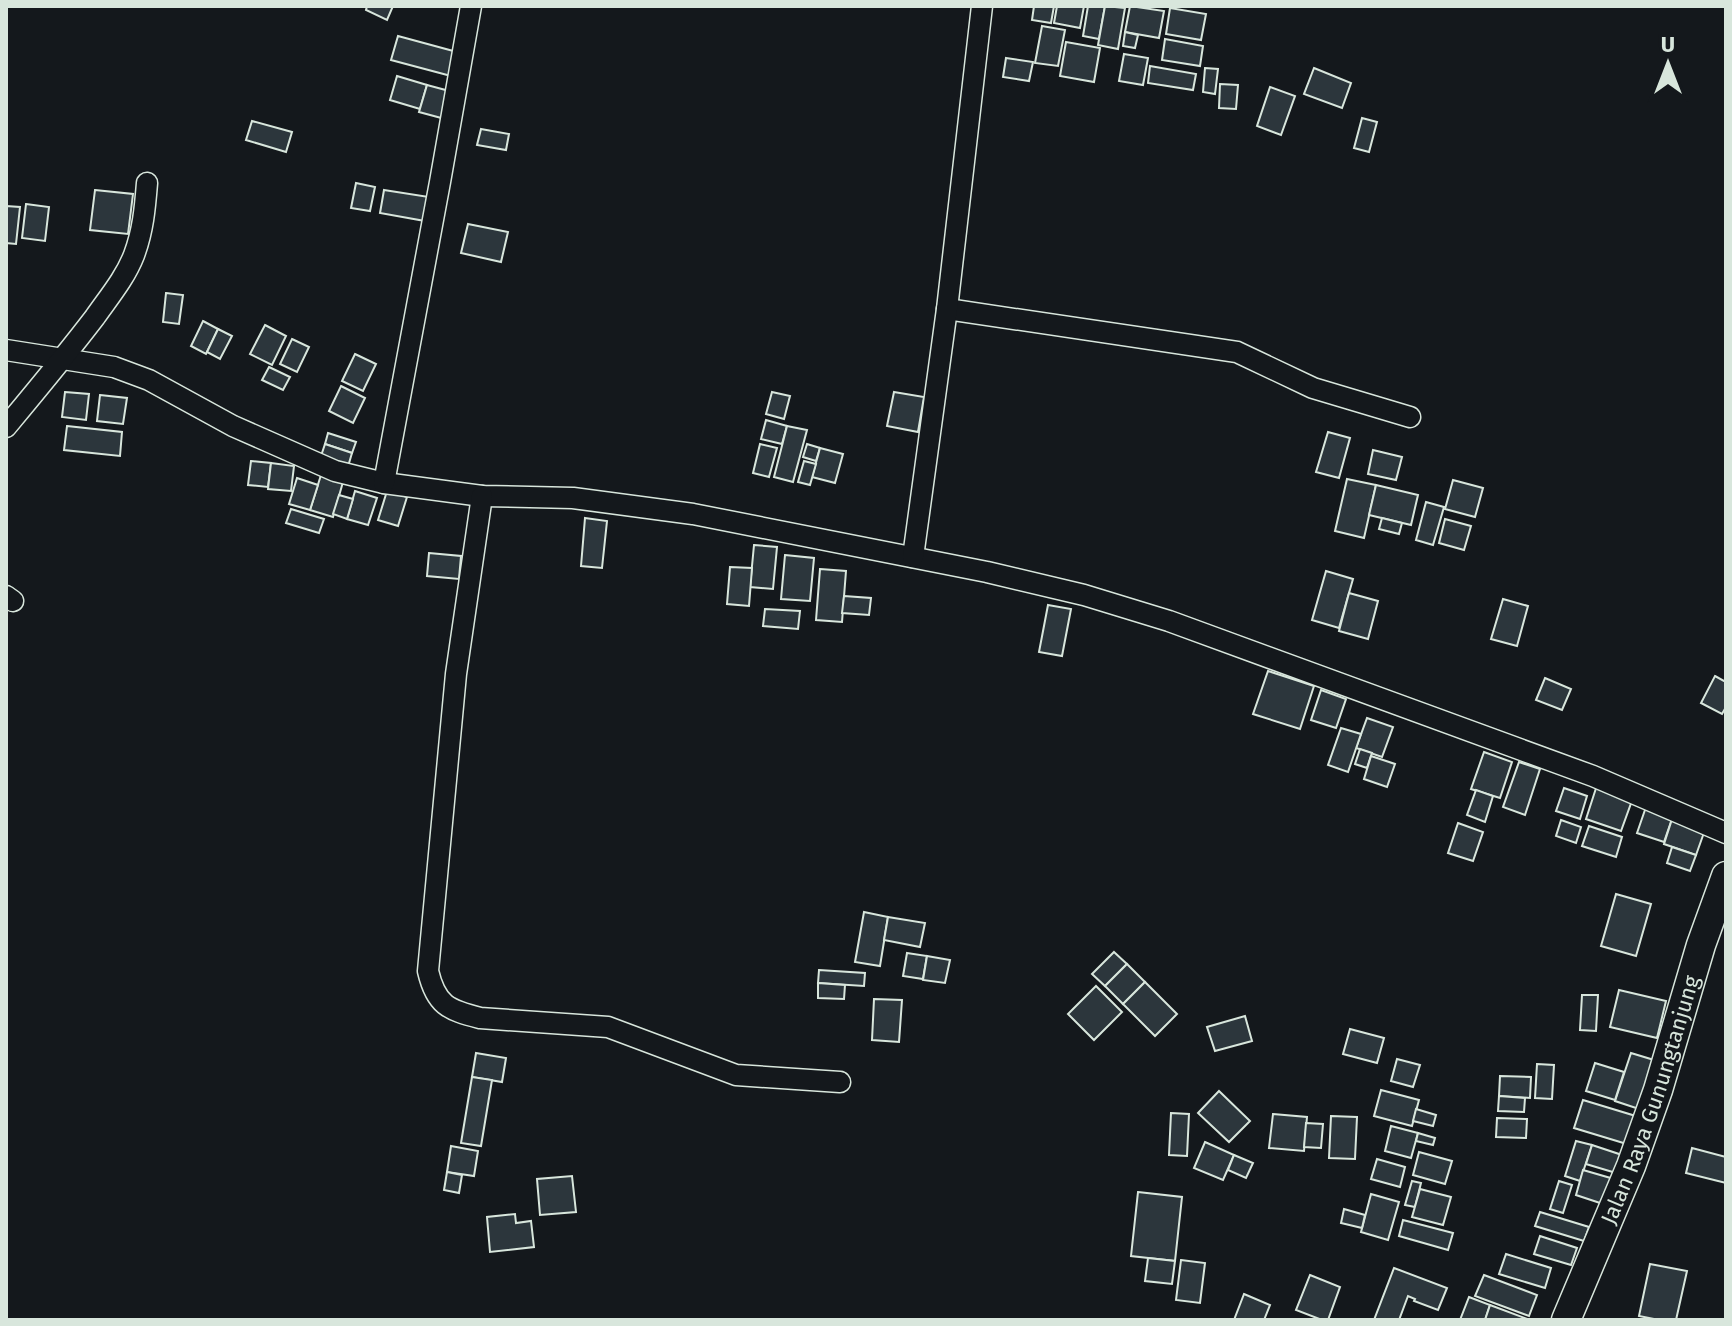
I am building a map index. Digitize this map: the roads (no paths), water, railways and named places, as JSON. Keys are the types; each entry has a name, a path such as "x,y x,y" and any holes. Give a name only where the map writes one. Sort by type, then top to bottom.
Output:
{"main road":[{"name":"Jalan Raya Gunungtanjung","path":"1566,1320 1631,1166 1726,876"}],"street":[{"path":"384,483 471,6"},
{"path":"913,557 947,309 982,6"},
{"path":"6,427 64,358 120,283 143,226 147,183"},
{"path":"947,309 1237,352 1313,388 1410,417"},
{"path":"6,350 114,367 149,380 233,426 320,465 384,483 482,496 573,498 693,514 987,572 1084,595 1169,621 1593,776 1726,833"},
{"path":"482,496 456,674 428,971 432,990 445,1005 480,1018 608,1027 736,1075 840,1082"}]}
